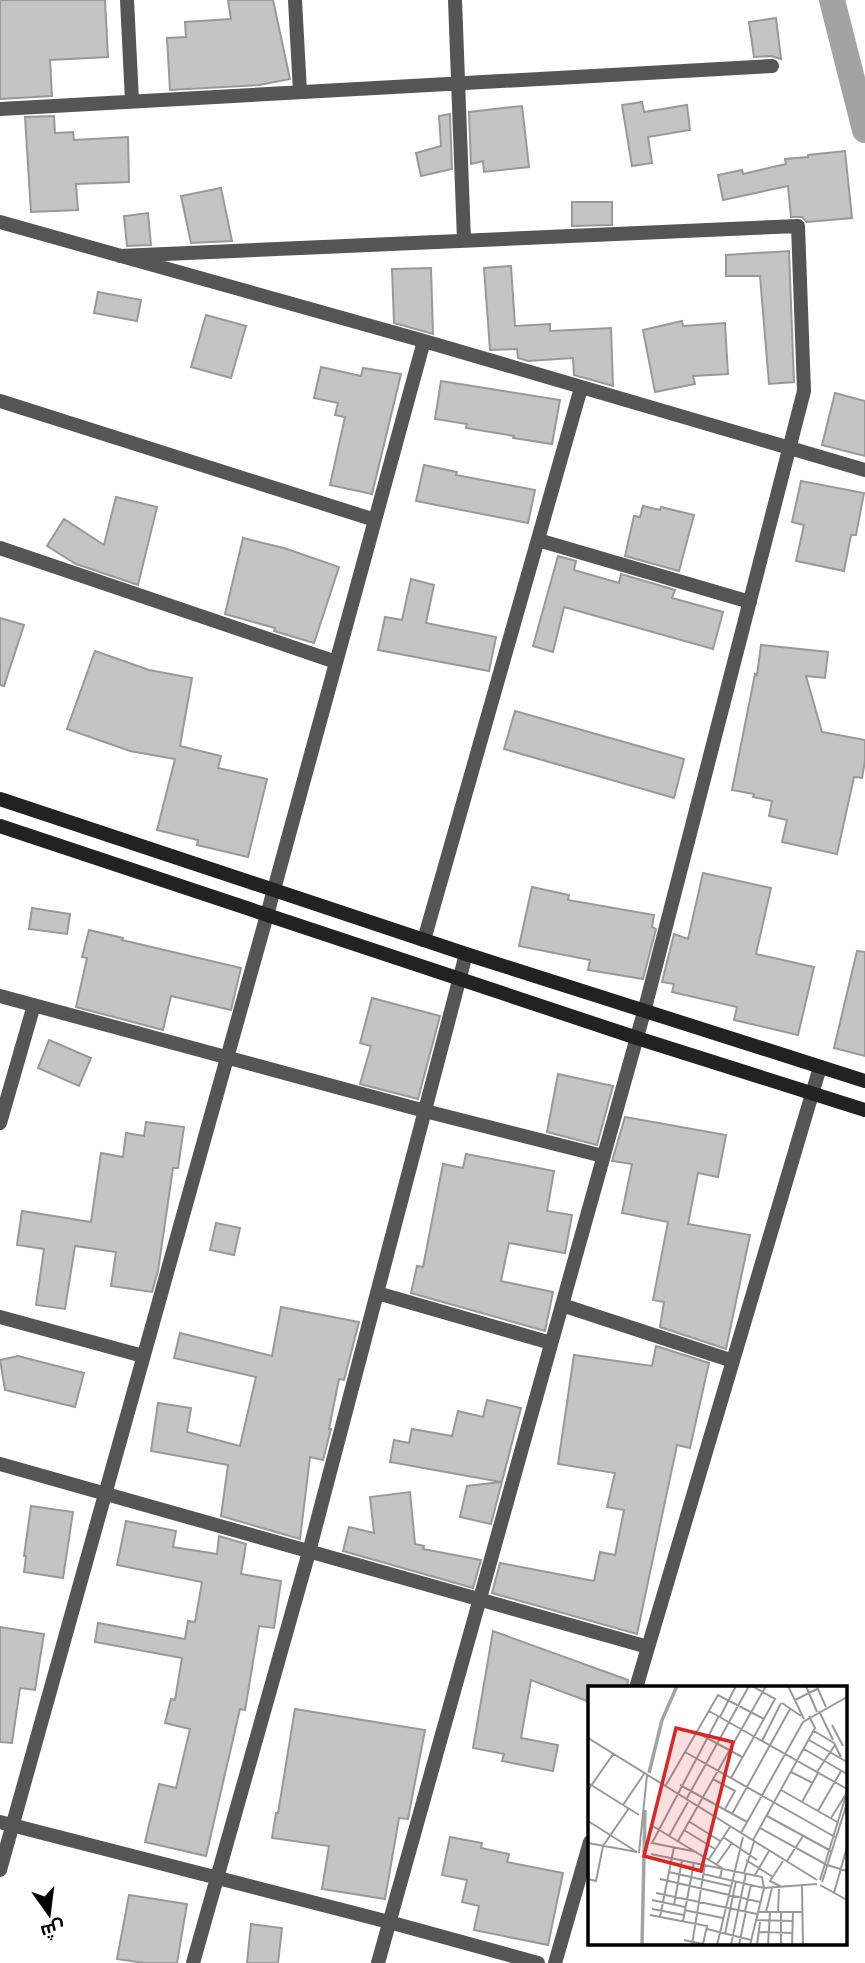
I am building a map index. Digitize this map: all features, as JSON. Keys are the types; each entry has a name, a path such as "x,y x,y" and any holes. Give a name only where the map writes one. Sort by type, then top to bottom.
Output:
{"main road":[{"path":"0,799 466,954 865,1081"},
{"path":"0,826 637,1038 865,1110"}],"street":[{"path":"127,0 132,101"},
{"path":"295,0 300,92"},
{"path":"455,0 464,240"},
{"path":"0,108 772,66"},
{"path":"0,222 424,341 865,470"},
{"path":"120,256 798,226 804,391 790,449 637,1038 378,1963"},
{"path":"0,1870 6,1823 105,1494 424,341"},
{"path":"424,940 581,388"},
{"path":"0,401 375,520"},
{"path":"538,540 750,602"},
{"path":"0,548 336,663"},
{"path":"193,1963 309,1552 466,954"},
{"path":"0,996 425,1111 603,1156"},
{"path":"0,1123 34,1005"},
{"path":"637,1686 820,1067"},
{"path":"377,1293 551,1343"},
{"path":"562,1305 733,1361"},
{"path":"0,1318 143,1356"},
{"path":"0,1464 648,1647"},
{"path":"6,1823 538,1963"},
{"path":"555,1963 588,1849"}],"building":[{"path":"0,0 105,0 108,57 50,60 52,96 0,99"},
{"path":"228,0 273,0 290,79 259,85 170,90 167,38 186,37 185,22 231,19"},
{"path":"776,18 781,59 771,56 754,57 749,22"},
{"path":"642,102 644,112 687,105 690,130 648,137 652,163 632,166 622,105"},
{"path":"522,106 529,167 484,172 483,161 471,164 469,112"},
{"path":"450,114 452,169 421,176 416,153 441,146 439,116"},
{"path":"54,116 55,133 73,132 74,140 128,137 129,182 76,184 78,210 31,212 25,117"},
{"path":"845,151 852,218 807,222 802,217 791,217 788,186 723,200 718,175 742,170 743,174 786,164 785,159"},
{"path":"221,188 232,241 191,243 181,196"},
{"path":"572,202 612,202 612,225 572,226"},
{"path":"148,213 151,245 127,246 124,216"},
{"path":"789,251 794,382 769,384 760,276 726,276 726,255"},
{"path":"511,266 515,326 550,324 550,331 611,328 613,386 574,375 573,358 528,361 518,358 517,349 490,350 484,268"},
{"path":"431,268 433,334 394,323 392,269"},
{"path":"98,292 141,300 137,321 94,313"},
{"path":"206,315 246,326 231,378 191,367"},
{"path":"682,321 683,326 725,323 728,374 693,376 695,384 655,392 643,330"},
{"path":"321,367 361,376 363,368 401,374 372,494 330,485 345,417 335,415 338,403 314,398"},
{"path":"441,381 560,400 552,444 466,428 467,424 435,419"},
{"path":"835,393 865,401 865,456 822,445"},
{"path":"424,465 457,472 456,475 535,490 528,523 416,501"},
{"path":"801,481 864,493 856,535 851,535 844,571 796,561 804,525 792,522"},
{"path":"116,497 157,507 138,585 76,564 47,546 64,519 104,545"},
{"path":"643,506 660,510 661,507 694,515 679,571 625,556 634,516 640,517"},
{"path":"243,538 284,548 339,567 314,643 274,631 275,628 225,614"},
{"path":"558,556 576,561 574,570 619,583 621,574 675,590 672,598 723,612 713,649 564,607 553,652 533,646"},
{"path":"411,579 434,585 426,623 496,637 489,671 378,650 385,617 402,620"},
{"path":"0,618 24,625 4,686 0,685"},
{"path":"761,645 828,652 825,678 806,676 822,732 865,740 862,778 854,777 837,854 782,842 787,820 769,816 772,801 732,790"},
{"path":"95,651 149,670 192,678 180,746 221,756 218,768 267,779 248,857 197,845 198,840 157,830 175,759 130,751 67,729"},
{"path":"515,711 684,759 674,798 504,749"},
{"path":"703,873 771,888 756,954 814,967 798,1035 734,1020 737,1007 672,992 674,984 662,982 674,934 688,939"},
{"path":"532,887 569,895 568,900 654,915 652,927 656,929 643,979 588,970 590,960 519,946"},
{"path":"32,908 70,914 67,934 29,929"},
{"path":"89,930 241,968 231,1010 171,996 163,1030 76,1007 87,958 82,957"},
{"path":"857,951 865,952 865,1056 834,1048"},
{"path":"372,998 440,1016 418,1099 360,1084 371,1046 360,1043"},
{"path":"49,1040 91,1058 79,1086 38,1068"},
{"path":"558,1074 613,1086 597,1145 547,1132"},
{"path":"625,1117 726,1135 718,1177 698,1173 688,1224 750,1235 726,1349 660,1327 664,1302 653,1300 668,1222 622,1213 632,1164 612,1161"},
{"path":"146,1122 184,1127 178,1168 173,1168 158,1271 152,1292 111,1286 116,1252 75,1246 65,1309 36,1305 44,1249 17,1245 22,1211 91,1222 101,1153 123,1157 126,1133 144,1136"},
{"path":"466,1154 554,1171 547,1211 572,1215 565,1253 509,1243 501,1281 553,1292 545,1331 411,1293 417,1266 423,1267 443,1164 463,1168"},
{"path":"216,1223 240,1228 234,1255 210,1250"},
{"path":"281,1307 359,1322 344,1380 339,1379 323,1460 310,1457 300,1539 221,1516 228,1465 151,1451 158,1403 191,1408 187,1432 240,1446 256,1377 174,1358 180,1333 272,1356"},
{"path":"656,1346 709,1363 690,1448 677,1445 637,1634 492,1593 500,1563 594,1581 600,1552 615,1555 624,1510 607,1507 615,1473 558,1464 574,1355 652,1366"},
{"path":"18,1356 84,1373 75,1407 5,1390 0,1360"},
{"path":"487,1400 521,1408 491,1524 460,1517 467,1486 501,1482 390,1462 394,1440 409,1443 412,1429 452,1436 458,1411 483,1417"},
{"path":"410,1492 415,1544 424,1546 423,1549 481,1560 473,1588 343,1551 349,1527 374,1533 370,1497"},
{"path":"31,1506 73,1512 63,1578 24,1572"},
{"path":"126,1521 176,1531 173,1547 217,1554 219,1536 246,1544 241,1574 281,1581 274,1628 259,1626 245,1710 240,1709 206,1856 145,1842 159,1784 176,1788 190,1729 165,1723 171,1699 175,1700 182,1658 95,1642 98,1623 185,1639 188,1621 195,1622 202,1582 117,1565"},
{"path":"0,1627 44,1634 35,1690 20,1688 12,1743 0,1742"},
{"path":"493,1631 628,1680 627,1686 588,1686 588,1701 531,1680 521,1738 558,1745 553,1771 502,1761 504,1754 473,1748"},
{"path":"295,1709 425,1730 408,1819 399,1818 385,1899 322,1889 329,1846 272,1838"},
{"path":"450,1837 482,1843 481,1848 509,1854 507,1862 563,1873 548,1945 474,1930 479,1906 462,1902 467,1880 442,1875"},
{"path":"129,1895 187,1904 177,1963 144,1963 117,1959"},
{"path":"251,1924 282,1928 278,1963 247,1963"}],"waterway":[{"path":"832,0 865,130"}]}
